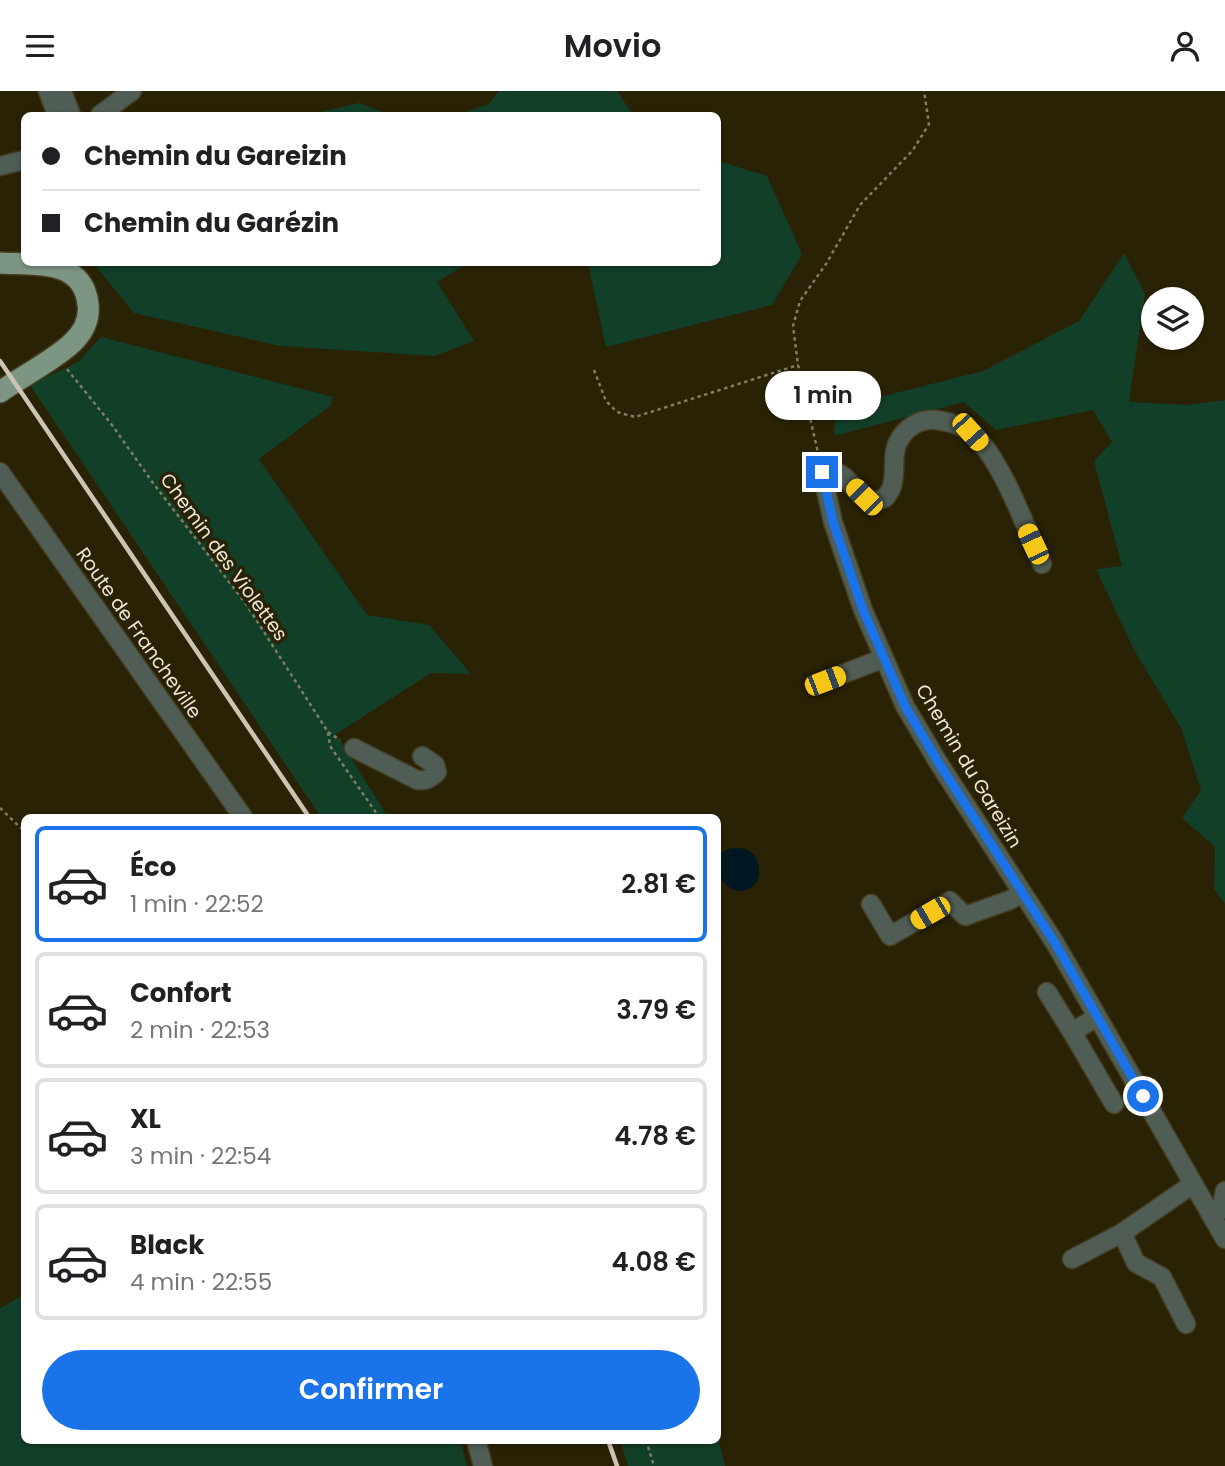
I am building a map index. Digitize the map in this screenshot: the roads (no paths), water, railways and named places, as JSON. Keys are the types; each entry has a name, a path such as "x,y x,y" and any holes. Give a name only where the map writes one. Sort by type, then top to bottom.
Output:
{"main road":[{"path":"0,263 21,264"},
{"path":"0,392 75,340 86,321 89,307 83,288 69,273 51,266"}],"street":[{"path":"48,91 56,112"},
{"path":"62,91 70,112"},
{"path":"104,112 132,91"},
{"path":"0,166 21,161"},
{"name":"Chemin du Gareizin","path":"1042,564 988,451 970,432 952,422 931,419 918,422 901,436 894,451 891,489 885,498 873,501 864,497 841,473 831,470 822,472 833,522 863,610 905,706 1055,943 1193,1184 1220,1226"},
{"name":"Route de Francheville","path":"0,473 233,814"},
{"path":"825,681 884,658"},
{"path":"354,748 424,781 437,772 435,765 422,756"},
{"path":"871,904 890,936 950,901 965,916 1010,901 1022,893"},
{"path":"1047,992 1114,1104"},
{"path":"1072,1032 1097,1017"},
{"path":"1072,1259 1122,1233 1193,1184"},
{"path":"1220,1226 1225,1191"},
{"path":"1122,1233 1136,1263 1162,1277 1186,1324"},
{"path":"477,1444 483,1466"}],"water":[{"path":"743,849 755,857 759,873 757,881 750,888 735,890 722,880 721,853"}],"railway":[{"path":"0,361 307,814"},
{"path":"609,1444 617,1466"}]}
